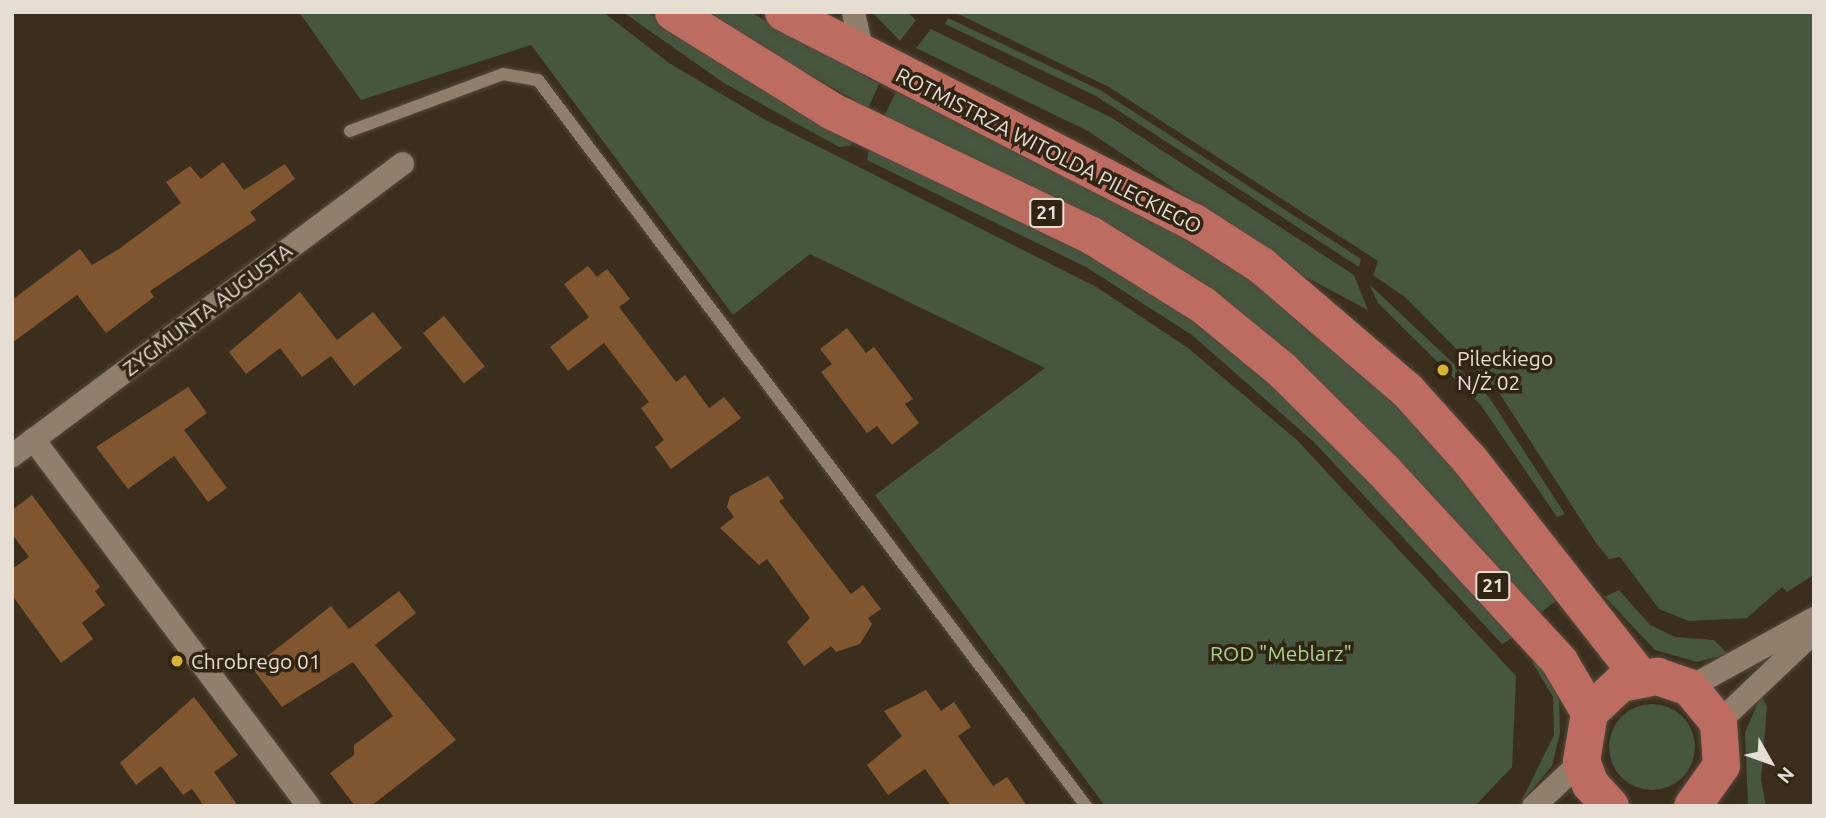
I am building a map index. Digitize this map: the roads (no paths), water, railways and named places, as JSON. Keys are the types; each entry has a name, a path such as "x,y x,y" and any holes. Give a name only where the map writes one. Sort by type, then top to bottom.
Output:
{"main road":[{"name":"21","path":"673,12 832,111 1091,235 1203,306 1281,369 1383,470 1559,661 1589,712"},
{"name":"ROTMISTRZA WITOLDA PILECKIEGO","path":"784,13 863,57 1194,222 1333,322 1469,459 1640,677"},
{"path":"1606,805 1581,761 1589,712 1620,683 1640,677 1689,687 1718,722 1723,744 1711,799"}],"street":[{"path":"853,12 863,57"},
{"name":"ZYGMUNTA AUGUSTA","path":"12,455 402,163"},
{"path":"33,439 309,806"},
{"path":"1689,687 1814,618"},
{"path":"1718,722 1814,631"},
{"path":"1533,806 1581,761"}],"lane":[{"path":"350,131 503,74 538,80 1086,806"}],"place":[{"name":"Pileckiego N/Ż 02","path":"1443,370"},
{"name":"Chrobrego 01","path":"177,661"}],"park label":[{"name":"ROD \"Meblarz\"","path":"1281,653"}]}
